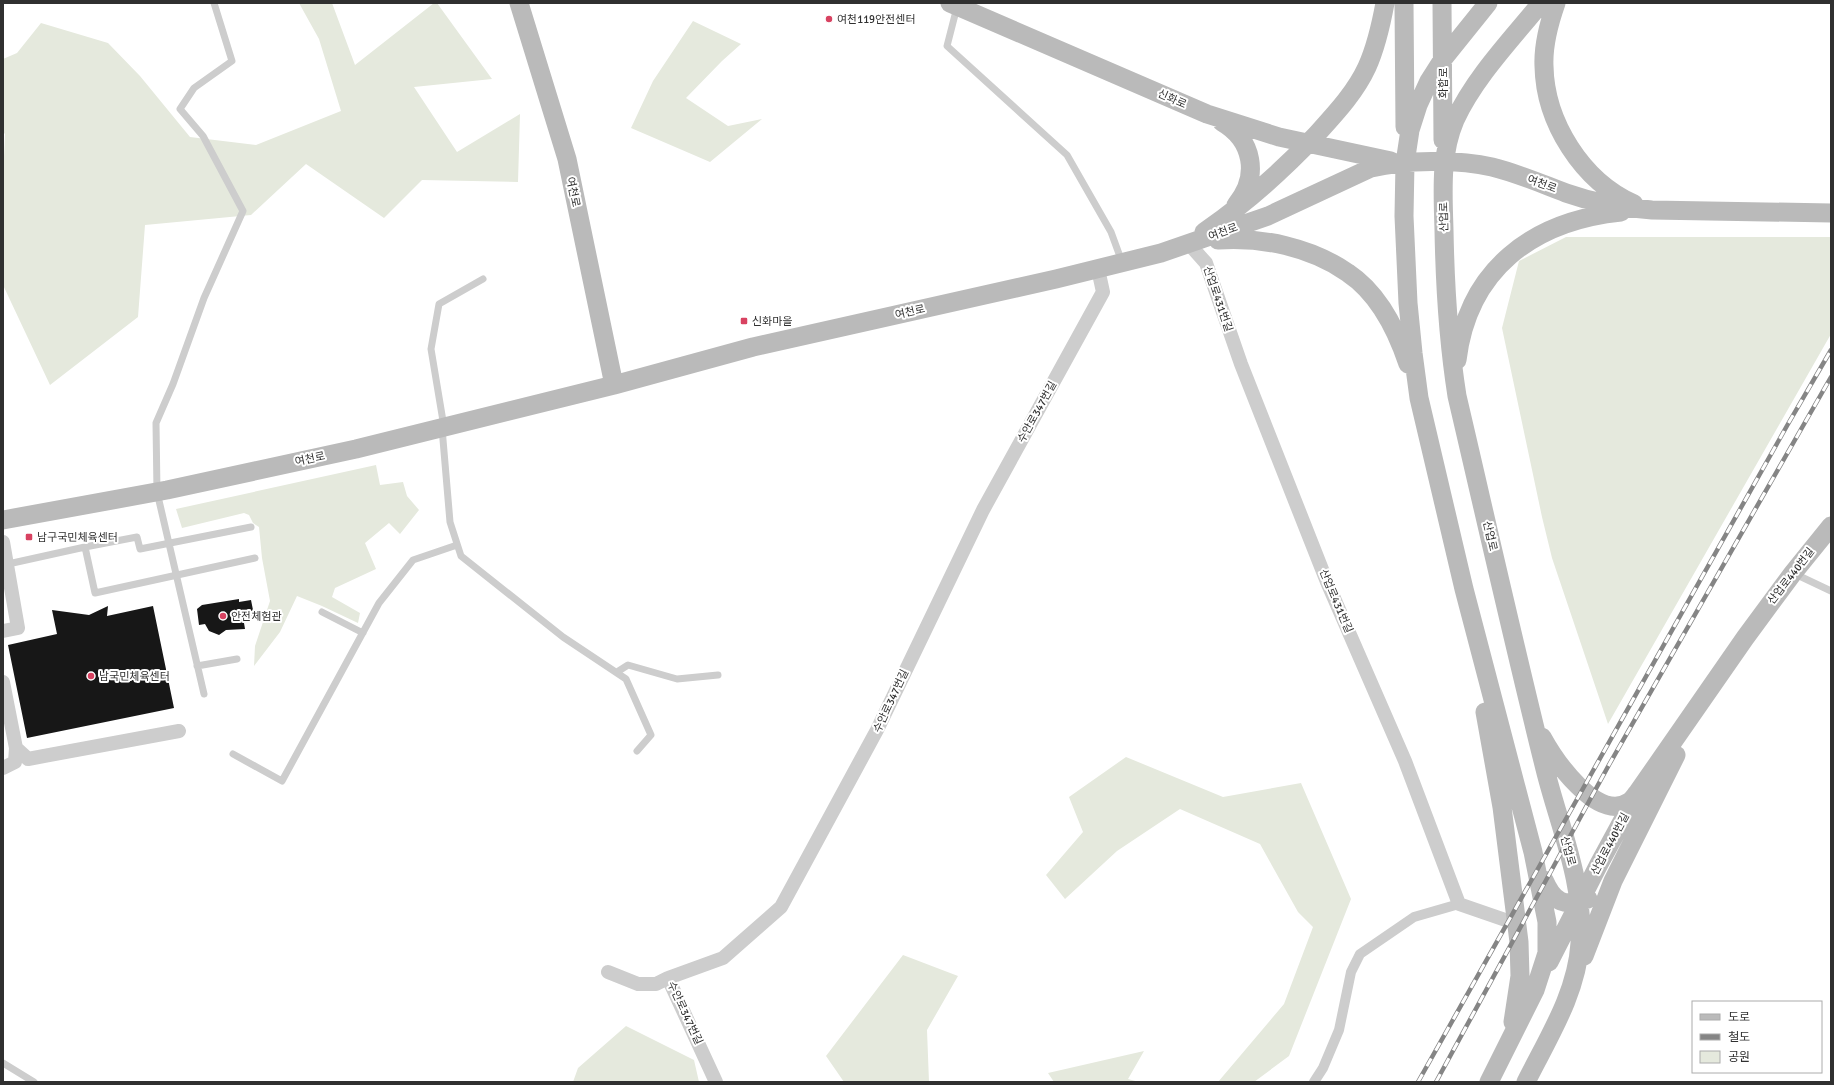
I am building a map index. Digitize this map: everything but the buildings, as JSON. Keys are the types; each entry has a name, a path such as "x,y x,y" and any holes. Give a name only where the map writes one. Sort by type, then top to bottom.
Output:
{"main road":[{"name":"여천로","path":"519,3 566,159 614,385"},
{"path":"1161,253 1196,237 1226,217 1252,196 1308,143 1350,96 1366,68 1375,46 1385,3"},
{"path":"1404,3 1406,65 1404,216 1412,353 1419,398 1464,589 1534,852 1547,922 1548,936 1543,969 1536,990 1489,1082"},
{"name":"화합로","path":"1442,3 1443,163"},
{"path":"1405,163 1410,130 1418,105 1429,81 1443,59 1488,3"},
{"name":"산업로","path":"1529,1080 1573,983 1578,963 1580,942 1579,902 1569,856 1545,770 1457,396 1450,352 1445,300 1443,163 1448,140 1465,102 1499,54 1541,3"},
{"path":"1556,3 1546,43 1544,65 1545,86 1557,124 1581,163 1596,179 1623,200 1652,210"},
{"name":"신화로","path":"954,5 1207,114 1279,136 1405,163"},
{"path":"1207,114 1228,126 1239,135 1246,144 1250,155 1249,178 1245,190 1240,201 1226,217"},
{"name":"여천로","path":"3,520 157,492 356,450 614,385 752,347 1098,269 1161,253 1268,216 1371,168 1405,163 1465,163 1493,167 1599,203 1624,208 1652,210 1831,213"},
{"path":"1457,396 1459,345 1465,323 1472,303 1482,286 1502,262 1528,242 1569,224 1610,213 1652,210"},
{"path":"1189,244 1245,239 1274,243 1314,256 1349,273 1366,289 1382,309 1394,331 1407,361 1419,398"},
{"name":"산업로440번길","path":"1536,990 1579,902 1638,792 1745,638 1793,573 1831,526"},
{"path":"1464,589 1502,807 1520,958 1517,1000 1512,1028 1501,1059"},
{"name":"산업로440번길","path":"1573,983 1613,881 1698,706"},
{"path":"1534,724 1546,745 1568,775 1580,788 1595,800 1618,806 1628,802 1638,792"},
{"path":"1534,852 1548,891 1558,901 1565,903 1579,902 1598,894 1613,881"}],"street":[{"name":"산업로431번길","path":"1189,244 1206,264 1241,364 1321,568 1406,761 1459,904"},
{"name":"수안로347번길","path":"716,1082 668,978 723,958 781,907 877,730 983,510 1103,292 1098,269"},
{"path":"3,542 7,572 18,628 3,631"},
{"path":"3,682 15,759 179,731"},
{"path":"1314,1082 1324,1068 1339,1030 1352,972 1360,954 1414,917 1459,904 1516,924"},
{"path":"608,972 638,984 656,984 668,978"}],"lane":[{"path":"204,694 157,492 156,423 173,384 204,298 243,212 203,136 180,109 194,88 232,61 214,3"},
{"path":"954,5 947,46 1067,155 1111,232 1122,263"},
{"path":"483,279 439,304 431,349 443,428 450,522 457,545 461,556 563,637 626,679 651,735 638,751"},
{"path":"7,572 85,547 137,536 140,549 251,527"},
{"path":"233,754 282,781 379,603 413,560 457,545"},
{"path":"85,547 95,593 255,558"},
{"path":"1793,573 1831,591"},
{"path":"322,612 363,633"},
{"path":"197,666 237,660"},
{"path":"616,672 628,665 677,679 718,675"},
{"path":"3,1063 34,1082"}],"green space":[{"path":"299,3 332,3 355,65 434,3 437,3 492,79 414,87 457,152 520,114 518,182 422,180 384,218 306,164 251,215 145,225 138,317 50,385 3,285 3,179 5,134 3,132 3,59 17,53 41,23 108,43 140,76 190,137 256,145 341,111 319,39"},
{"path":"693,21 741,44 686,98 728,126 762,119 710,162 631,128 653,81"},
{"path":"1566,237 1831,237 1831,334 1608,724 1552,558 1502,328 1519,261"},
{"path":"376,465 380,485 403,482 407,496 419,510 400,534 389,523 365,543 376,569 335,588 332,597 360,613 358,623 297,596 280,632 254,666 255,646 270,601 262,558 259,527 253,523 249,515 244,513 182,528 176,509"},
{"path":"1126,757 1223,797 1301,783 1351,899 1289,1056 1254,1082 1218,1082 1284,1004 1313,927 1298,912 1260,844 1180,809 1117,851 1065,899 1046,875 1083,832 1069,797"},
{"path":"903,955 958,976 927,1030 929,1082 844,1082 826,1056"},
{"path":"626,1026 694,1060 699,1082 573,1082 578,1068"},
{"path":"1144,1051 1128,1079 1139,1082 1054,1082 1048,1073"}],"railway":[{"path":"1418,1082 1831,350"},
{"path":"1436,1082 1610,763 1831,377"}],"place":[{"name":"여천119안전센터","path":"829,19"},
{"name":"신화마을","path":"744,321"},
{"name":"남구국민체육센터","path":"29,537"},
{"name":"안전체험관","path":"223,616"},
{"name":"남국민체육센터","path":"91,676"}]}
